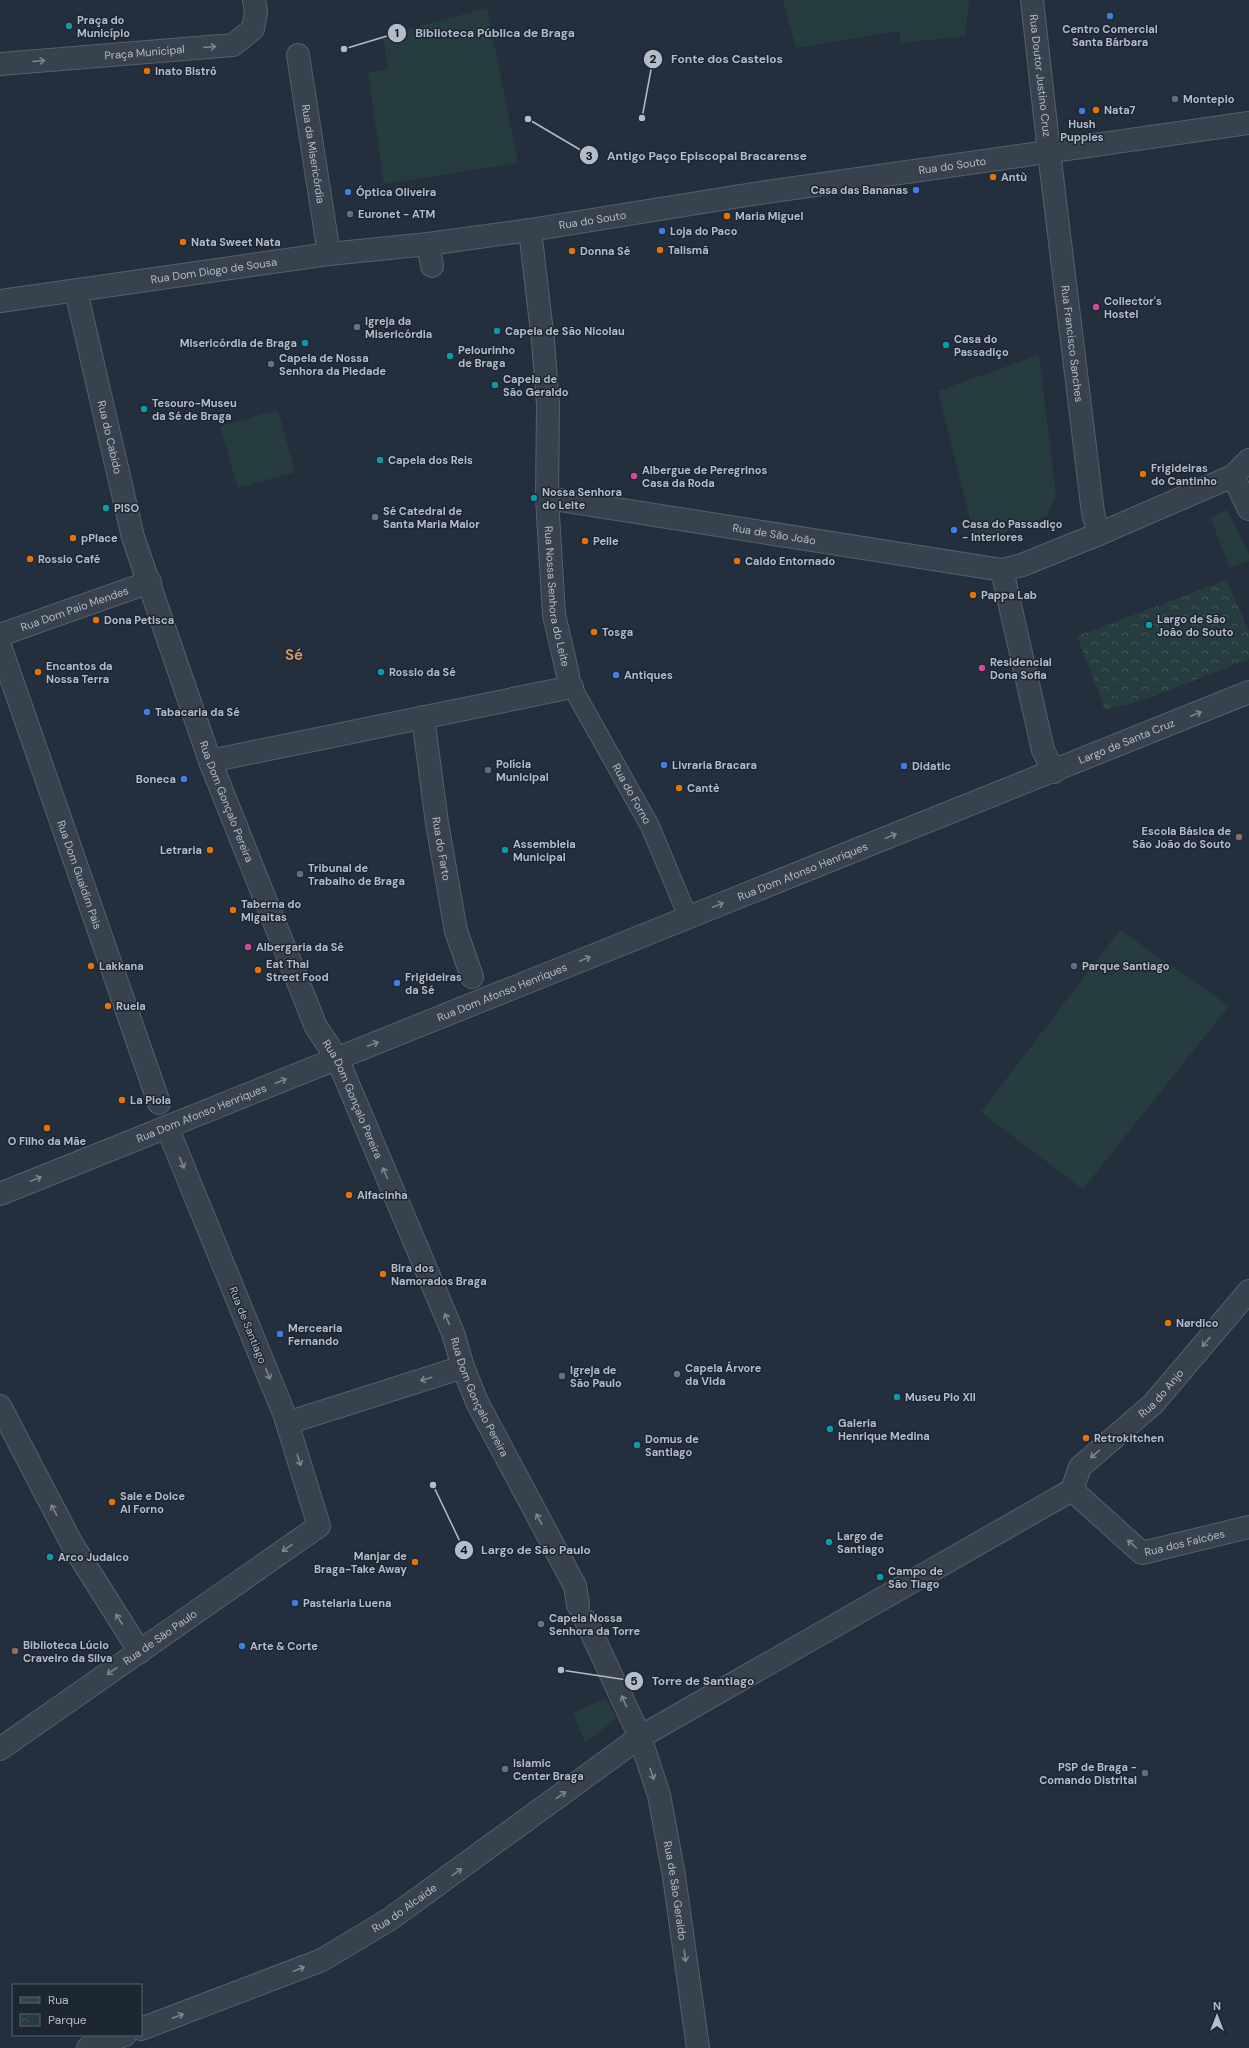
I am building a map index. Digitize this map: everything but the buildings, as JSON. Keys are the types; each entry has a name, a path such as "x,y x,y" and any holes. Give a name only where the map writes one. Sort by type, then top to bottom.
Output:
{"street":[{"name":"Praça Municipal","path":"0,64 233,45 253,29 256,12 254,0"},
{"name":"Rua Doutor Justino Cruz","path":"1032,0 1049,152"},
{"name":"Rua da Misericórdia","path":"298,54 329,254"},
{"name":"Rua do Souto","path":"530,230 654,200 1049,152 1249,123"},
{"name":"Rua Francisco Sanches","path":"1049,152 1093,513 1099,534"},
{"name":"Rua Dom Diogo de Sousa","path":"0,301 329,254 428,244 530,230"},
{"name":"Rua Nossa Senhora do Leite","path":"530,230 543,340 548,405 547,498 554,614 570,681"},
{"path":"428,244 432,266"},
{"name":"Rua do Cabido","path":"76,291 133,537 150,582"},
{"path":"1054,772 1043,750 1012,568 1099,534 1223,481 1249,460"},
{"path":"1223,481 1249,509"},
{"name":"Rua de São João","path":"547,498 1012,568"},
{"name":"Rua Dom Paio Mendes","path":"0,635 150,582"},
{"name":"Rua Dom Gonçalo Pereira","path":"150,582 210,761 316,1027 337,1058 453,1333 463,1367 489,1427 575,1586 582,1613 640,1737"},
{"name":"Rua Dom Gualdim Pais","path":"0,646 159,1103"},
{"path":"210,761 423,718 570,681"},
{"name":"Largo de Santa Cruz","path":"1004,792 1249,692"},
{"name":"Rua do Farto","path":"423,718 437,823 456,931 472,977"},
{"name":"Rua Dom Afonso Henriques","path":"0,1194 688,917 1004,792"},
{"name":"Rua de Santiago","path":"167,1127 287,1423 319,1526"},
{"name":"Rua do Anjo","path":"1072,1490 1080,1467 1153,1404 1249,1290"},
{"path":"287,1423 463,1367"},
{"path":"0,1406 72,1544 140,1652"},
{"path":"640,1737 1072,1490"},
{"name":"Rua dos Falcões","path":"1072,1490 1142,1553 1249,1527"},
{"name":"Rua de São Paulo","path":"0,1749 319,1526"},
{"name":"Rua do Alcaide","path":"142,2029 322,1960 390,1919 640,1737"},
{"name":"Rua de São Geraldo","path":"640,1737 659,1795 674,1876 698,2048"},
{"path":"88,2048 122,2036"}],"lane":[{"name":"Rua do Forno","path":"570,681 650,826 688,917"}],"green space":[{"path":"783,0 969,0 965,36 901,43 899,31 796,48"},
{"path":"487,8 518,163 384,184 368,73 388,69 383,36"},
{"path":"1039,355 1056,495 1047,516 976,543 938,391"},
{"path":"278,410 295,472 238,488 220,426"},
{"path":"1227,510 1249,554 1249,561 1230,568 1210,517"},
{"path":"1226,580 1249,631 1249,659 1144,700 1105,710 1077,636"},
{"path":"1120,930 1229,1006 1083,1189 981,1112"},
{"path":"606,1698 616,1718 585,1743 573,1713"}],"place":[{"name":"Centro Comercial Santa Bárbara","path":"1110,16"},
{"name":"Praça do Município","path":"69,26"},
{"name":"Biblioteca Pública de Braga","path":"344,49"},
{"name":"Inato Bistrô","path":"147,71"},
{"name":"Montepio","path":"1175,99"},
{"name":"Nata7","path":"1096,110"},
{"name":"Hush Puppies","path":"1082,111"},
{"name":"Fonte dos Castelos","path":"642,118"},
{"name":"Antigo Paço Episcopal Bracarense","path":"528,119"},
{"name":"Antù","path":"993,177"},
{"name":"Casa das Bananas","path":"916,190"},
{"name":"Óptica Oliveira","path":"348,192"},
{"name":"Euronet - ATM","path":"350,214"},
{"name":"Maria Miguel","path":"727,216"},
{"name":"Loja do Paco","path":"662,231"},
{"name":"Nata Sweet Nata","path":"183,242"},
{"name":"Talismã","path":"660,250"},
{"name":"Donna Sé","path":"572,251"},
{"name":"Collector's Hostel","path":"1096,307"},
{"name":"Igreja da Misericórdia","path":"357,327"},
{"name":"Capela de São Nicolau","path":"497,331"},
{"name":"Misericórdia de Braga","path":"305,343"},
{"name":"Casa do Passadiço","path":"946,345"},
{"name":"Pelourinho de Braga","path":"450,356"},
{"name":"Capela de Nossa Senhora da Piedade","path":"271,364"},
{"name":"Capela de São Geraldo","path":"495,385"},
{"name":"Tesouro-Museu da Sé de Braga","path":"144,409"},
{"name":"Capela dos Reis","path":"380,460"},
{"name":"Frigideiras do Cantinho","path":"1143,474"},
{"name":"Albergue de Peregrinos Casa da Roda","path":"634,476"},
{"name":"Nossa Senhora do Leite","path":"534,498"},
{"name":"PISO","path":"106,508"},
{"name":"Sé Catedral de Santa Maria Maior","path":"375,517"},
{"name":"Casa do Passadiço - Interiores","path":"954,530"},
{"name":"pPlace","path":"73,538"},
{"name":"Pelle","path":"585,541"},
{"name":"Rossio Café","path":"30,559"},
{"name":"Caldo Entornado","path":"737,561"},
{"name":"Pappa Lab","path":"973,595"},
{"name":"Dona Petisca","path":"96,620"},
{"name":"Largo de São João do Souto","path":"1149,625"},
{"name":"Tosga","path":"594,632"},
{"name":"Residencial Dona Sofia","path":"982,668"},
{"name":"Encantos da Nossa Terra","path":"38,672"},
{"name":"Rossio da Sé","path":"381,672"},
{"name":"Antiques","path":"616,675"},
{"name":"Tabacaria da Sé","path":"147,712"},
{"name":"Livraria Bracara","path":"664,765"},
{"name":"Didatic","path":"904,766"},
{"name":"Polícia Municipal","path":"488,770"},
{"name":"Boneca","path":"184,779"},
{"name":"Cantè","path":"679,788"},
{"name":"Escola Básica de São João do Souto","path":"1239,837"},
{"name":"Letraria","path":"210,850"},
{"name":"Assembleia Municipal","path":"505,850"},
{"name":"Tribunal de Trabalho de Braga","path":"300,874"},
{"name":"Taberna do Migaitas","path":"233,910"},
{"name":"Albergaria da Sé","path":"248,947"},
{"name":"Lakkana","path":"91,966"},
{"name":"Parque Santiago","path":"1074,966"},
{"name":"Eat Thai Street Food","path":"258,970"},
{"name":"Frigideiras da Sé","path":"397,983"},
{"name":"Ruela","path":"108,1006"},
{"name":"La Piola","path":"122,1100"},
{"name":"O Filho da Mãe","path":"47,1128"},
{"name":"Alfacinha","path":"349,1195"},
{"name":"Bira dos Namorados Braga","path":"383,1274"},
{"name":"Nørdico","path":"1168,1323"},
{"name":"Mercearia Fernando","path":"280,1334"},
{"name":"Capela Árvore da Vida","path":"677,1374"},
{"name":"Igreja de São Paulo","path":"562,1376"},
{"name":"Museu Pio XII","path":"897,1397"},
{"name":"Galeria Henrique Medina","path":"830,1429"},
{"name":"Retrokitchen","path":"1086,1438"},
{"name":"Domus de Santiago","path":"637,1445"},
{"name":"Largo de São Paulo","path":"433,1485"},
{"name":"Sale e Dolce Al Forno","path":"112,1502"},
{"name":"Largo de Santiago","path":"829,1542"},
{"name":"Arco Judaico","path":"50,1557"},
{"name":"Manjar de Braga-Take Away","path":"415,1562"},
{"name":"Campo de São Tiago","path":"880,1577"},
{"name":"Pastelaria Luena","path":"295,1603"},
{"name":"Capela Nossa Senhora da Torre","path":"541,1624"},
{"name":"Arte & Corte","path":"242,1646"},
{"name":"Biblioteca Lúcio Craveiro da Silva","path":"15,1651"},
{"name":"Torre de Santiago","path":"561,1670"},
{"name":"Islamic Center Braga","path":"505,1769"},
{"name":"PSP de Braga - Comando Distrital","path":"1145,1773"}],"district":[{"name":"Sé","path":"294,655"}]}
